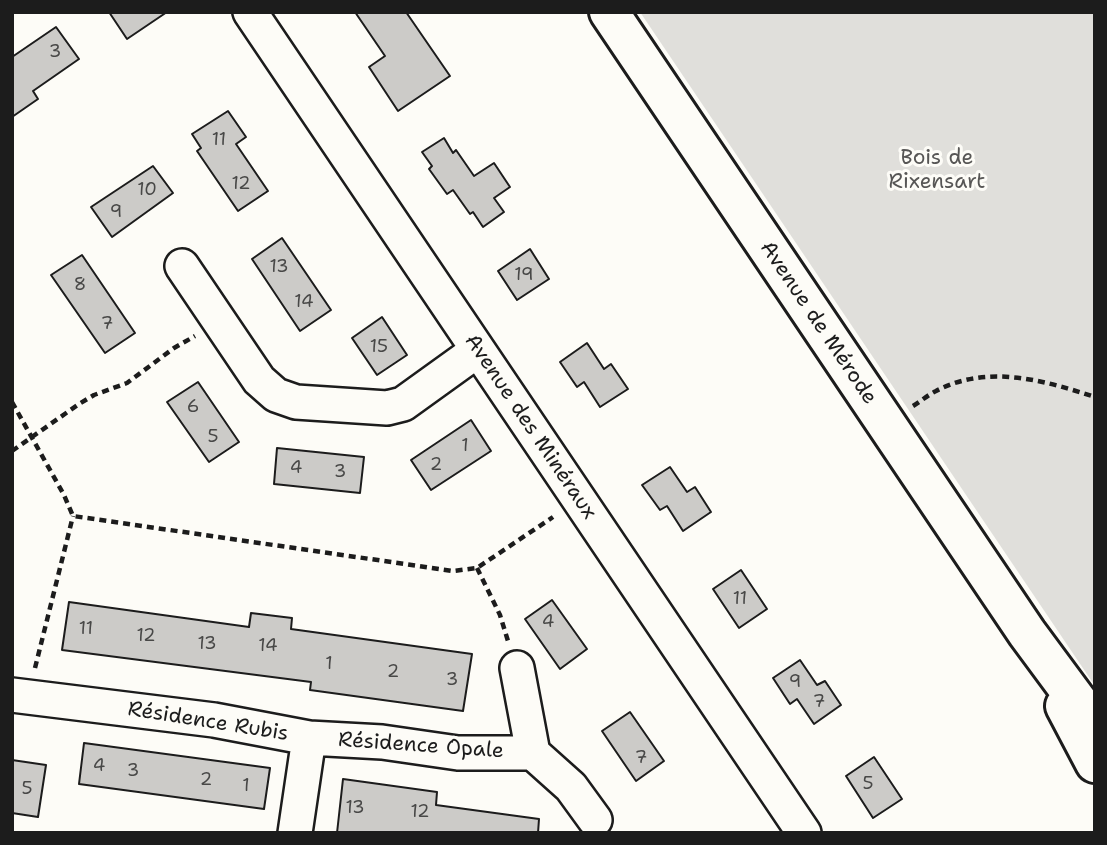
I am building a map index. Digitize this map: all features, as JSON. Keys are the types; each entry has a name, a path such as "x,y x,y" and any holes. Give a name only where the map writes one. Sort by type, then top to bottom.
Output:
{"street":[{"name":"Avenue de Mérode","path":"609,12 1027,633 1095,725"},
{"name":"Avenue des Minéraux","path":"254,15 804,833"},
{"path":"182,267 259,380 276,394 296,402 387,408 403,404 478,350"},
{"name":"Avenue de Mérode","path":"1027,633 1095,763"},
{"name":"Résidence Opale","path":"517,668 533,753 571,787 595,820"},
{"name":"Résidence Rubis","path":"20,696 214,720 309,738 295,833"},
{"name":"Résidence Opale","path":"309,738 382,742 458,753 533,753"}],"path":[{"path":"12,451 94,395 127,383 174,348 220,322"},
{"path":"886,424 937,391 976,377 1015,377 1060,386 1095,397"},
{"path":"12,402 73,516 20,696"},
{"path":"73,516 453,572 477,568 580,499"},
{"path":"477,568 500,615 517,668"}],"green space":[{"name":"Bois de Rixensart","path":"640,12 1095,12 1095,686"}],"building":[{"path":"109,12 167,12 127,39"},
{"path":"355,12 406,12 450,76 398,111 369,67 385,56"},
{"path":"56,27 79,59 33,91 38,99 12,117 12,57"},
{"path":"228,111 246,137 236,144 268,191 238,211 197,151 201,148 192,134"},
{"path":"444,138 453,153 456,150 474,176 494,163 510,187 494,198 504,212 483,227 453,190 447,194 429,169 432,166 422,152"},
{"path":"153,166 173,193 112,237 91,207"},
{"path":"282,238 331,310 300,331 252,259"},
{"path":"530,249 549,279 517,300 498,271"},
{"path":"82,255 135,333 105,353 51,275"},
{"path":"382,317 407,355 377,375 352,338"},
{"path":"587,343 604,369 611,364 628,389 600,407 584,382 577,387 560,362"},
{"path":"198,382 239,442 209,462 167,402"},
{"path":"471,420 491,451 431,490 411,460"},
{"path":"277,448 364,457 360,493 274,484"},
{"path":"670,467 687,492 695,487 711,512 683,531 667,506 660,510 642,485"},
{"path":"741,570 767,609 739,628 713,589"},
{"path":"552,600 587,649 560,669 525,619"},
{"path":"69,602 249,627 251,613 292,618 291,629 472,654 463,711 310,690 311,682 62,650"},
{"path":"800,660 817,685 825,681 841,705 814,724 797,699 790,704 773,678"},
{"path":"630,712 664,761 636,781 602,731"},
{"path":"84,743 270,768 264,809 79,784"},
{"path":"874,757 902,799 873,818 846,776"},
{"path":"12,760 46,765 38,817 12,813"},
{"path":"343,779 437,792 436,805 539,819 538,833 337,833"}]}
